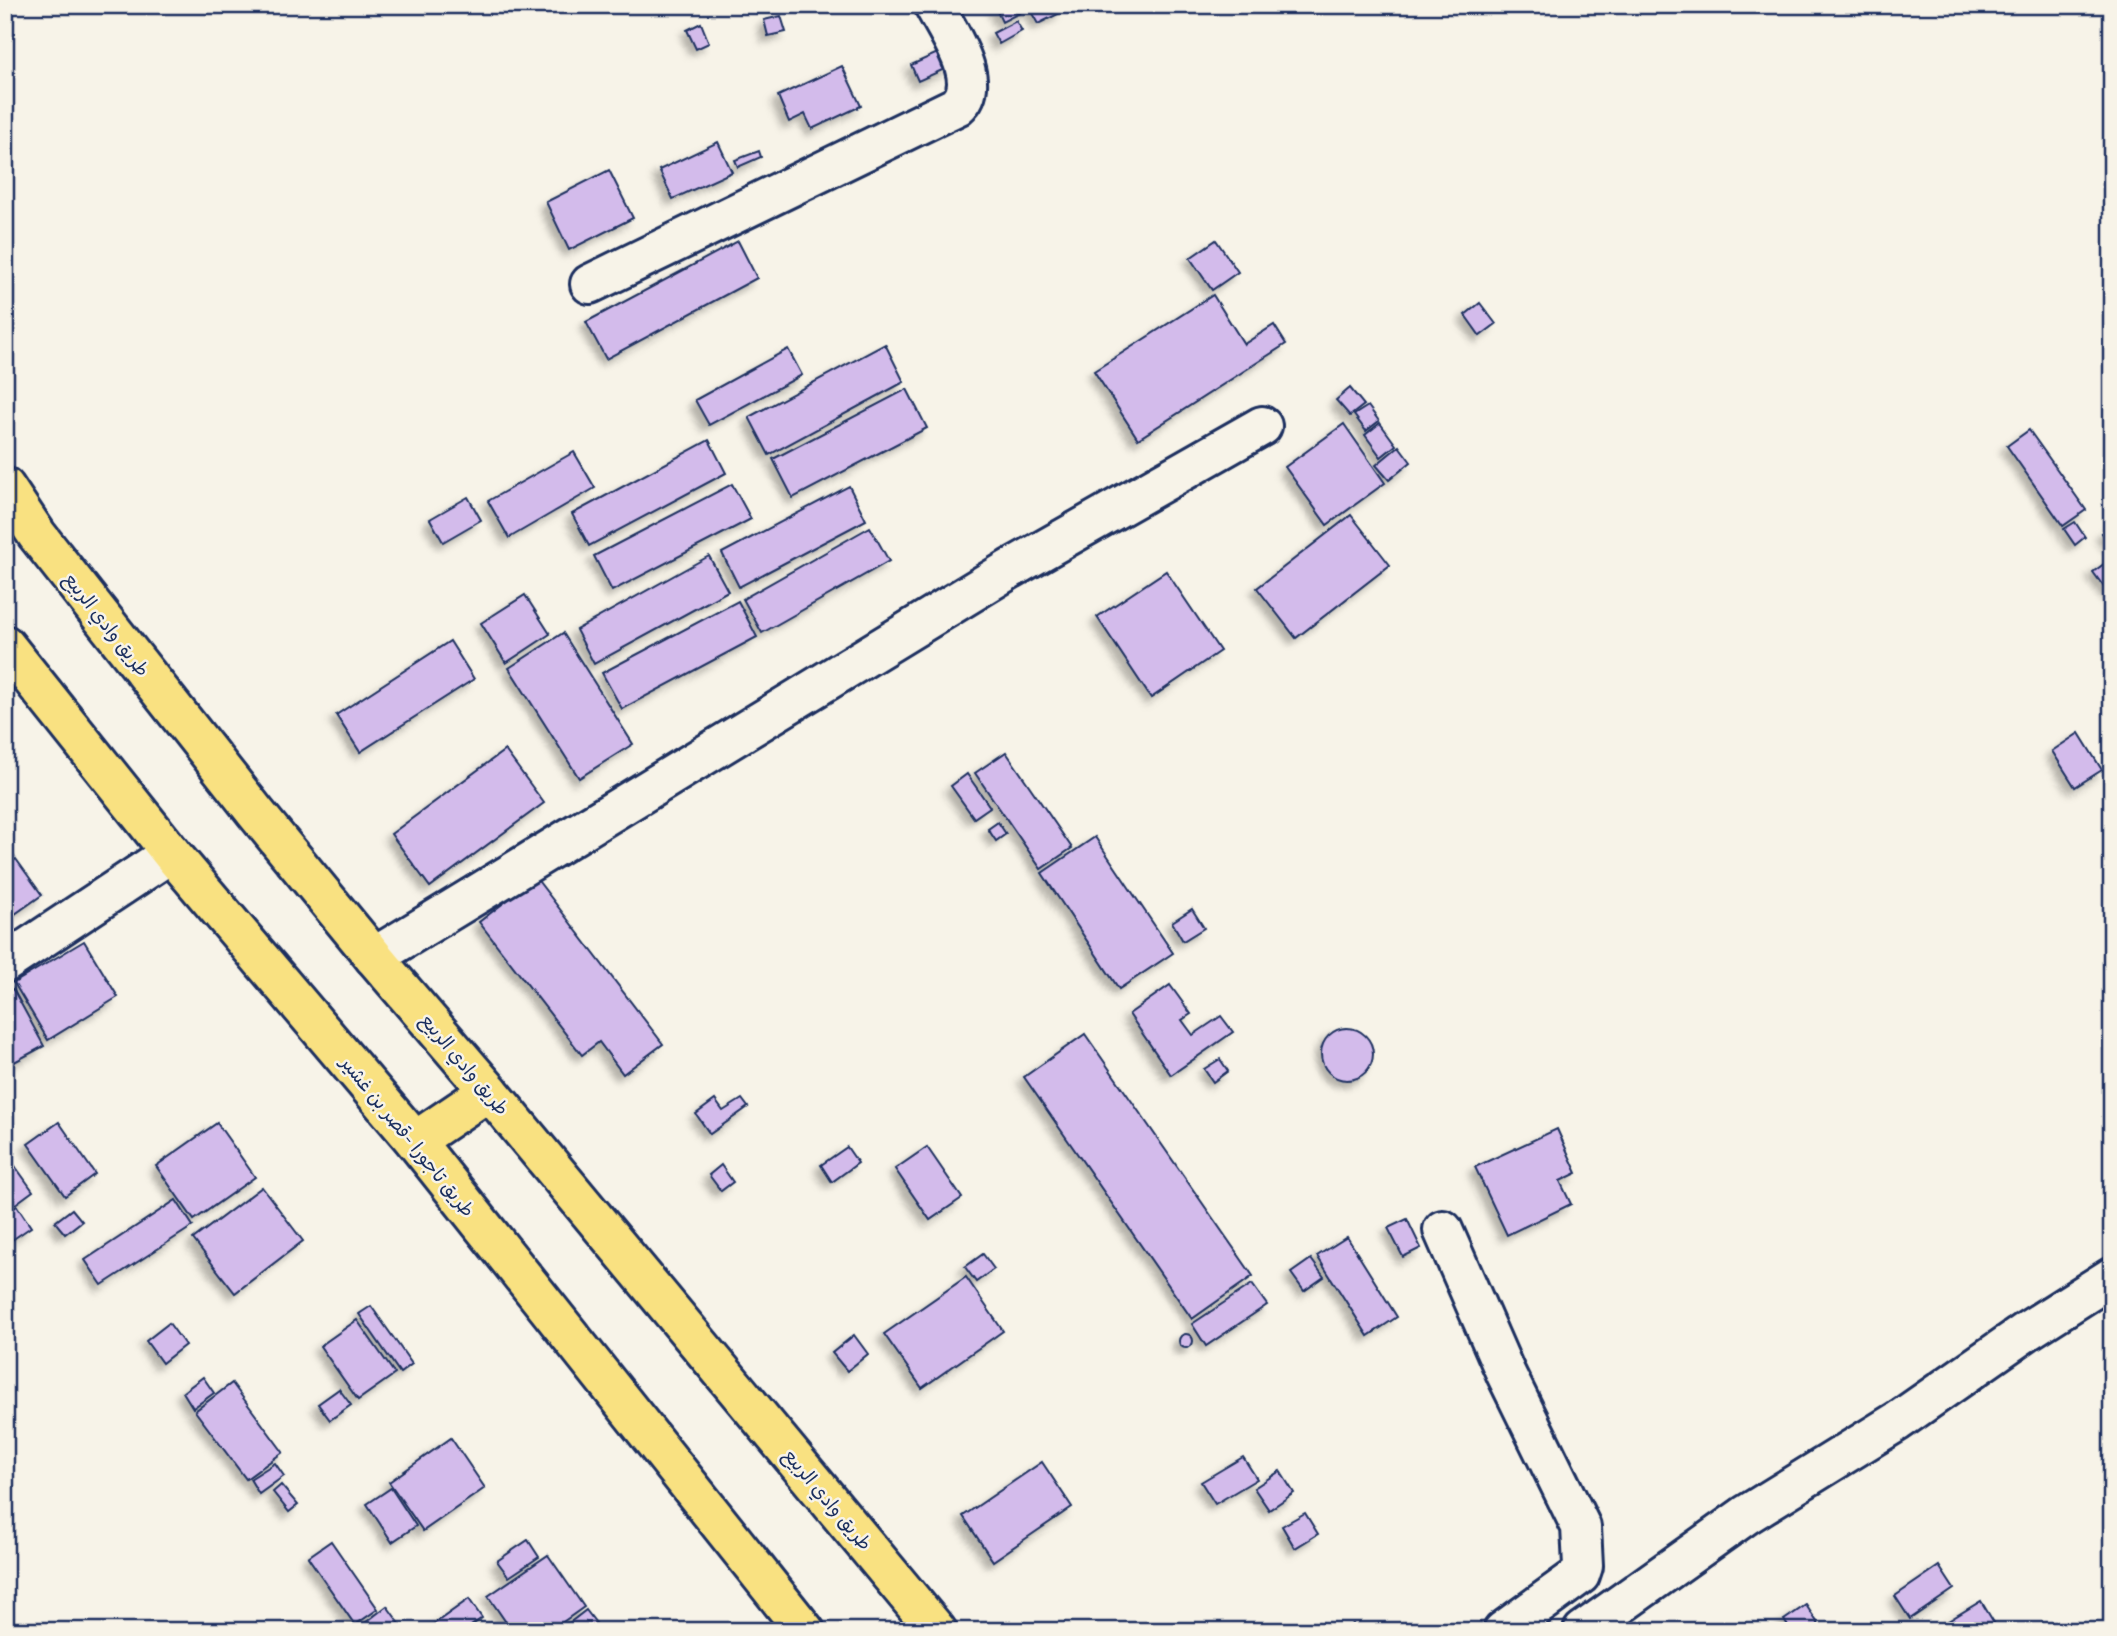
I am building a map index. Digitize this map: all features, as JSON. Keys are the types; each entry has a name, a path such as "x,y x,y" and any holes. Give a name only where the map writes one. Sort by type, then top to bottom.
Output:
{"highway":[{"name":"طريق وادي الربيع","path":"5,487 37,535 256,813 937,1631"},
{"name":"طريق تاجورا -قصر بن غشير","path":"5,645 172,853 415,1140 805,1631"},
{"path":"415,1140 489,1091"}],"street":[{"path":"590,284 957,106 964,100 967,72 934,5"},
{"path":"374,957 1010,569 1262,426"},
{"path":"5,963 172,853"},
{"path":"1443,1230 1506,1374 1581,1527 1583,1566 1580,1575 1503,1631"},
{"path":"1583,1631 1746,1515 1898,1421 2027,1331 2112,1277"}],"building":[{"path":"994,5 1058,5 1062,12 1038,24 1029,8 1002,22"},
{"path":"781,16 786,32 768,36 764,20"},
{"path":"1016,21 1022,31 999,44 993,33"},
{"path":"701,23 709,43 696,49 687,30"},
{"path":"942,51 949,67 918,81 911,65"},
{"path":"842,66 861,106 812,129 805,114 789,122 778,96"},
{"path":"718,142 732,172 673,199 659,170"},
{"path":"759,151 761,157 738,167 735,160"},
{"path":"609,170 633,218 569,250 546,202"},
{"path":"1216,240 1238,272 1212,290 1190,258"},
{"path":"738,241 757,278 606,359 586,322"},
{"path":"1213,295 1244,344 1274,325 1286,344 1138,439 1094,371"},
{"path":"1480,303 1496,324 1480,336 1465,315"},
{"path":"885,344 904,382 769,455 749,417"},
{"path":"788,349 802,375 709,425 695,400"},
{"path":"1350,388 1364,405 1350,416 1336,400"},
{"path":"907,389 927,428 793,498 773,459"},
{"path":"1368,406 1379,421 1366,431 1354,415"},
{"path":"1380,423 1396,445 1381,457 1365,435"},
{"path":"1344,424 1385,483 1327,525 1285,467"},
{"path":"2029,430 2086,510 2063,526 2007,446"},
{"path":"709,440 726,473 589,546 572,514"},
{"path":"1399,446 1411,462 1389,480 1376,465"},
{"path":"574,452 595,488 509,538 488,501"},
{"path":"732,484 751,519 612,591 594,556"},
{"path":"849,486 866,520 739,587 722,553"},
{"path":"468,497 481,520 443,542 430,519"},
{"path":"1351,515 1390,565 1296,638 1257,588"},
{"path":"2075,522 2085,537 2075,545 2064,529"},
{"path":"2112,526 2112,547 2102,533"},
{"path":"870,527 889,561 762,633 743,599"},
{"path":"709,556 728,591 594,664 576,630"},
{"path":"2112,558 2112,598 2093,572"},
{"path":"1166,571 1220,651 1151,698 1097,617"},
{"path":"525,595 550,634 506,663 481,623"},
{"path":"738,601 757,637 622,709 602,673"},
{"path":"563,633 633,744 579,778 509,668"},
{"path":"450,641 474,679 360,752 336,715"},
{"path":"2079,733 2102,770 2075,787 2052,751"},
{"path":"505,750 544,803 430,887 391,834"},
{"path":"1006,752 1072,848 1041,869 975,773"},
{"path":"967,774 990,807 974,818 951,786"},
{"path":"998,822 1006,834 996,841 988,829"},
{"path":"1095,837 1173,953 1119,989 1042,873"},
{"path":"5,845 14,856 5,862"},
{"path":"16,859 42,895 5,921 5,867"},
{"path":"536,878 663,1044 623,1074 599,1042 582,1055 479,922"},
{"path":"1192,909 1204,928 1183,941 1172,922"},
{"path":"84,941 118,997 48,1040 14,983"},
{"path":"1170,985 1191,1014 1182,1020 1193,1035 1221,1016 1233,1032 1171,1075 1129,1014"},
{"path":"13,989 44,1046 5,1067 5,994"},
{"path":"1347,1028 1357,1030 1365,1036 1371,1044 1371,1064 1365,1072 1357,1078 1347,1080 1337,1078 1329,1072 1323,1064 1321,1054 1323,1044 1329,1036 1337,1030"},
{"path":"1085,1034 1253,1276 1192,1319 1024,1077"},
{"path":"1220,1059 1228,1071 1213,1082 1204,1069"},
{"path":"742,1099 748,1107 710,1134 696,1114 715,1100 723,1111"},
{"path":"59,1122 95,1174 65,1196 28,1144"},
{"path":"217,1123 255,1177 194,1220 156,1166"},
{"path":"1557,1129 1577,1173 1560,1181 1571,1204 1507,1235 1475,1167"},
{"path":"847,1147 858,1163 832,1182 821,1165"},
{"path":"927,1147 962,1198 930,1220 895,1169"},
{"path":"5,1152 33,1191 14,1205 5,1194"},
{"path":"721,1165 733,1182 721,1191 709,1175"},
{"path":"262,1187 303,1241 235,1293 193,1239"},
{"path":"176,1200 193,1226 102,1285 85,1260"},
{"path":"17,1206 31,1227 12,1240 5,1231 5,1214"},
{"path":"72,1209 82,1221 65,1234 55,1222"},
{"path":"1407,1219 1421,1248 1403,1257 1388,1228"},
{"path":"1347,1237 1397,1317 1368,1336 1317,1256"},
{"path":"983,1254 994,1269 976,1282 965,1267"},
{"path":"1311,1259 1324,1277 1304,1291 1291,1273"},
{"path":"966,1277 1003,1331 922,1388 884,1334"},
{"path":"1252,1284 1267,1305 1206,1346 1192,1324"},
{"path":"371,1306 412,1364 400,1373 359,1314"},
{"path":"357,1320 395,1374 358,1400 320,1346"},
{"path":"169,1323 185,1345 162,1363 146,1341"},
{"path":"1183,1334 1189,1334 1193,1341 1189,1348 1183,1348 1179,1344 1179,1338"},
{"path":"854,1335 868,1354 847,1371 832,1353"},
{"path":"203,1377 214,1393 193,1408 183,1392"},
{"path":"232,1383 283,1452 246,1479 195,1411"},
{"path":"339,1389 351,1405 330,1420 318,1404"},
{"path":"451,1438 485,1488 423,1531 389,1482"},
{"path":"1243,1457 1257,1479 1215,1504 1201,1482"},
{"path":"1042,1462 1072,1507 993,1561 963,1516"},
{"path":"275,1463 284,1476 259,1494 250,1479"},
{"path":"1280,1471 1294,1493 1269,1510 1254,1488"},
{"path":"281,1485 298,1505 289,1512 273,1492"},
{"path":"391,1488 416,1526 392,1542 367,1504"},
{"path":"1305,1513 1318,1534 1295,1548 1282,1526"},
{"path":"528,1540 539,1557 509,1577 497,1561"},
{"path":"331,1541 378,1609 355,1625 308,1557"},
{"path":"548,1555 584,1607 550,1631 512,1631 488,1596"},
{"path":"1939,1566 1954,1589 1910,1619 1895,1596"},
{"path":"469,1599 482,1618 464,1631 424,1631"},
{"path":"1981,1601 1999,1631 1932,1631"},
{"path":"1806,1605 1819,1625 1811,1631 1791,1631 1784,1620"},
{"path":"387,1606 405,1631 371,1631 365,1623"},
{"path":"586,1610 599,1627 594,1631 559,1631"},
{"path":"1353,1624 1358,1631 1343,1631"}]}
